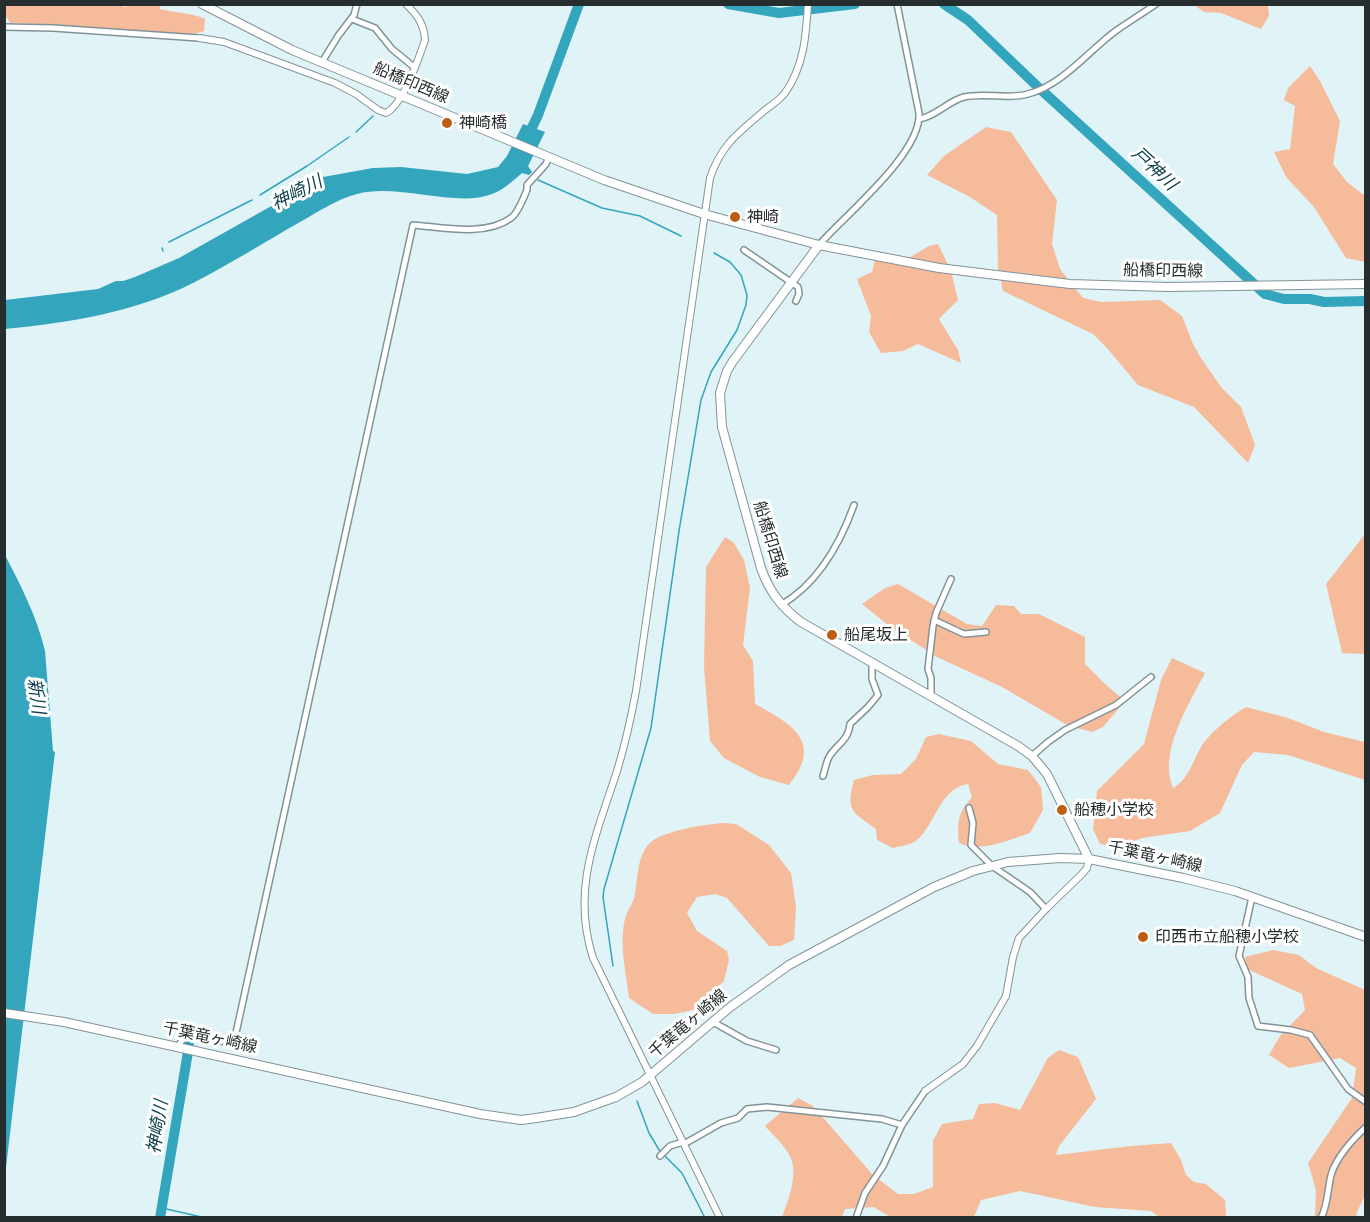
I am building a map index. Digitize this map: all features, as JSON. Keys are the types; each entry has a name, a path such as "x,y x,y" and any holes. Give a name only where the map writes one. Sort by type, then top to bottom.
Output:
{"main road":[{"name":"船橋印西線","path":"202,4 260,35 612,183 704,214 819,245 939,268 1070,284 1168,288 1365,284"},
{"name":"船橋印西線","path":"819,245 733,361 727,371 720,397 722,427 761,568 769,589 781,605 801,622 1032,756 1047,774 1089,859"},
{"name":"千葉竜ヶ崎線","path":"4,1013 185,1048 480,1114 521,1120 574,1112 604,1103 628,1091 767,979 812,952 934,887 992,866 1040,859 1089,859 1223,888 1365,937"}],"street":[{"path":"322,62 352,19 357,4"},
{"path":"4,27 200,38 224,42 335,82 386,113 394,108 401,95 425,40 419,18 406,4"},
{"path":"720,1218 592,958 585,926 584,892 588,864 621,756 636,691 710,178 717,159 734,136 783,95 796,74 805,45 808,4"},
{"path":"919,118 967,96 1010,97 1035,92 1048,86 1117,30 1156,4"},
{"path":"819,245 892,170 912,137 919,118 897,5"},
{"path":"352,19 375,28 392,49 414,67"},
{"path":"185,1048 183,1039 189,1036 204,1040 234,1042 413,225 476,229 491,227 512,218 527,190 527,185 546,164 548,157"},
{"path":"744,250 793,283 799,291 796,301"},
{"path":"781,605 797,596 831,555 843,534 854,505"},
{"path":"931,696 931,678 928,669 934,620 951,579"},
{"path":"934,620 964,634 986,632"},
{"path":"824,776 829,757 846,738 850,724 868,708 878,694 872,679 872,662"},
{"path":"1032,756 1065,730 1116,705 1150,676"},
{"path":"969,807 973,823 971,845 992,866 1030,892 1046,909"},
{"path":"856,1218 865,1193 883,1167 902,1125 925,1091 963,1064 977,1046 1006,996 1019,938 1082,874 1087,868 1089,859"},
{"path":"1252,897 1239,956 1248,977 1249,998 1258,1026 1310,1035 1348,1089 1365,1102"},
{"path":"713,1022 747,1041 776,1050"},
{"path":"660,1156 670,1146 684,1143 721,1123 738,1118 747,1109 767,1107 882,1119 902,1125"},
{"path":"1321,1218 1329,1197 1332,1172 1354,1138 1365,1127"}],"shaded area":[{"path":"118,4 125,7 160,5 160,9 201,17 205,19 204,31 185,35 165,35 10,23 5,14 4,5"},
{"path":"1194,5 1268,5 1269,16 1261,29 1221,13 1204,12"},
{"path":"1310,66 1340,121 1333,164 1347,182 1365,196 1365,262 1346,258 1314,207 1286,177 1274,152 1290,149 1295,106 1284,100 1288,88"},
{"path":"986,127 1011,132 1057,200 1052,244 1060,269 1083,298 1102,302 1160,300 1182,316 1201,358 1221,387 1241,407 1255,445 1248,463 1194,407 1138,385 1093,334 1003,291 998,268 997,215 970,197 927,175 944,156"},
{"path":"938,244 951,271 958,300 939,319 958,350 961,363 918,344 903,351 881,353 869,332 871,316 857,279 872,272 877,252 909,258 929,246"},
{"path":"1365,534 1365,654 1342,653 1326,584"},
{"path":"725,537 734,543 744,560 750,588 743,645 753,661 755,704 791,727 799,736 803,746 804,757 789,785 760,777 724,758 710,741 704,667 706,567"},
{"path":"898,584 967,624 982,626 996,605 1014,606 1021,614 1039,614 1085,637 1085,664 1125,701 1103,727 1092,732 1067,725 1002,687 937,657 889,626 862,604 885,588"},
{"path":"1172,658 1205,673 1172,744 1169,774 1173,788 1184,779 1209,736 1246,707 1288,718 1324,732 1365,742 1365,780 1288,755 1254,752 1242,765 1220,813 1190,831 1142,838 1120,847 1100,844 1093,829 1097,791 1144,744 1161,680"},
{"path":"939,734 971,741 998,764 1028,770 1041,787 1043,810 1030,833 985,846 967,846 959,843 960,818 972,797 968,784 951,792 915,842 893,848 877,840 876,829 856,814 851,804 854,780 873,775 901,774 916,759 926,737"},
{"path":"723,823 736,824 769,845 791,873 796,907 794,940 780,946 769,946 727,898 715,894 697,897 687,913 697,931 727,951 729,960 724,981 693,1010 674,1014 653,1014 629,998 623,948 625,919 634,897 638,868 644,850 654,840 672,832"},
{"path":"1273,950 1299,955 1316,968 1365,990 1366,1193 1356,1214 1358,1217 1315,1217 1316,1190 1308,1163 1352,1098 1356,1068 1340,1058 1289,1068 1269,1055 1280,1036 1305,1010 1302,994 1247,969 1245,957"},
{"path":"1059,1050 1078,1057 1096,1099 1059,1146 1056,1155 1171,1143 1181,1160 1186,1175 1194,1182 1206,1184 1225,1200 1226,1217 1159,1217 1151,1211 1095,1207 1020,1191 981,1200 974,1217 890,1217 874,1207 845,1209 842,1217 782,1217 792,1187 792,1163 785,1148 765,1126 798,1098 813,1106 872,1174 898,1194 914,1194 933,1187 933,1141 942,1124 973,1119 979,1104 995,1103 1020,1110 1048,1058"}],"water":[{"path":"523,124 545,132 528,166 532,172 529,175 522,173 504,188 492,194 478,198 461,198 390,191 357,194 328,206 193,283 148,302 101,315 5,329 5,300 98,289 116,281 135,277 179,258 323,177 373,168 401,167 467,174 498,167 507,156"},
{"name":"新川","path":"5,555 23,590 42,638 53,751 55,752 5,1176"}],"waterway":[{"name":"神崎川","path":"527,138 538,115 579,4"},
{"name":"戸神川","path":"728,4 779,13 855,4"},
{"name":"戸神川","path":"944,4 968,20 1265,294 1284,299 1310,299 1324,302 1366,301"},
{"path":"356,132 373,116"},
{"path":"260,195 349,137"},
{"path":"538,180 602,208 640,216 681,236"},
{"path":"169,242 252,200"},
{"path":"613,966 603,897 604,889 651,728 679,531 701,400 711,372 737,330 746,305 747,295 741,275 730,262 714,253"},
{"name":"神崎川","path":"160,1218 188,1041"},
{"path":"637,1101 649,1133 661,1153"},
{"path":"665,1156 682,1173 705,1218"},
{"path":"162,1208 206,1218"}],"place":[{"name":"神崎橋","path":"447,123"},
{"name":"神崎","path":"735,217"},
{"name":"船尾坂上","path":"832,635"},
{"name":"船穂小学校","path":"1062,810"},
{"name":"印西市立船穂小学校","path":"1143,937"}]}
